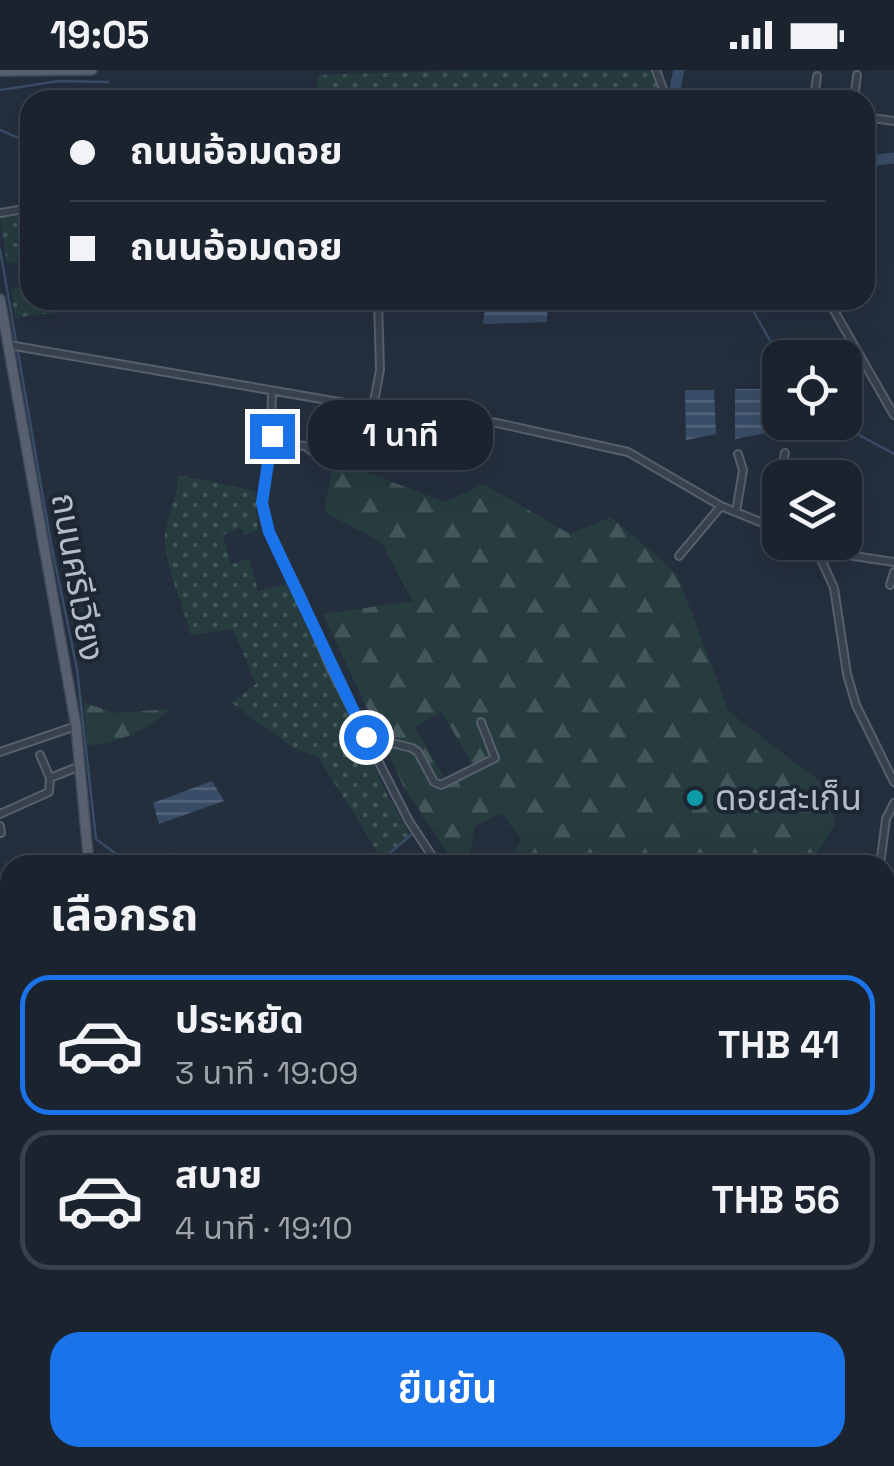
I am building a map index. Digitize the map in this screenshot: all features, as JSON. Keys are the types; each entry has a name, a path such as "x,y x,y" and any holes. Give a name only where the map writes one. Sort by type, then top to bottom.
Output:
{"main road":[{"path":"1,71 92,70"},
{"name":"ถนนศรีเวียง","path":"0,300 76,726 87,855"}],"street":[{"path":"856,90 858,75"},
{"path":"815,90 816,76"},
{"path":"373,407 380,370 378,310"},
{"path":"834,310 894,416"},
{"path":"8,345 272,392 497,423 628,452 721,506 762,522"},
{"path":"272,392 262,503 269,532 366,737 409,821 431,855"},
{"path":"270,443 303,445 320,457"},
{"path":"783,460 785,453"},
{"path":"736,512 743,470 738,454"},
{"path":"678,556 721,506"},
{"path":"862,555 894,562"},
{"path":"819,560 834,588 847,674 856,705 890,761 894,782"},
{"path":"890,585 894,572"},
{"path":"366,737 412,748 434,782 442,785 495,758 480,722"},
{"path":"0,752 76,726"},
{"path":"0,814 48,792 50,778 40,755"},
{"path":"50,778 80,766"},
{"path":"881,855 886,819 894,802"}],"green space":[{"path":"656,70 660,90 317,90 318,75"},
{"path":"20,213 20,261 7,264 0,217"},
{"path":"20,288 20,310 59,312 15,318 11,289"},
{"path":"334,460 445,502 483,484 570,534 611,517 677,574 729,712 826,786 835,825 817,853 512,855 521,840 502,813 475,826 470,855 449,855 404,787 323,614 413,601 381,542 324,512","holes":["442,712 472,764 445,780 415,727"]},
{"path":"178,475 255,491 258,530 245,534 240,528 223,535 231,564 249,559 258,591 288,584 410,835 391,855 380,855 318,757 292,747 232,703 256,684 233,629 191,635 165,545"},
{"path":"84,703 116,713 171,709 132,734 87,745"}],"water":[{"path":"485,310 548,310 547,322 483,324"},
{"path":"735,389 762,389 762,434 735,439"},
{"path":"685,390 714,390 716,434 686,440"},
{"path":"212,781 224,801 159,824 153,803"}],"waterway":[{"path":"675,90 679,70"},
{"path":"0,90 59,81 108,82"},
{"path":"0,130 20,139"},
{"path":"875,160 894,158"},
{"path":"0,249 77,669 96,839 118,855"},
{"path":"753,310 770,340"},
{"path":"862,437 894,454"},
{"path":"387,855 411,835"}],"place":[{"name":"ดอยสะเก็น","path":"695,798"}],"route":[{"path":"272,436 262,503 269,532 366,737"}]}
